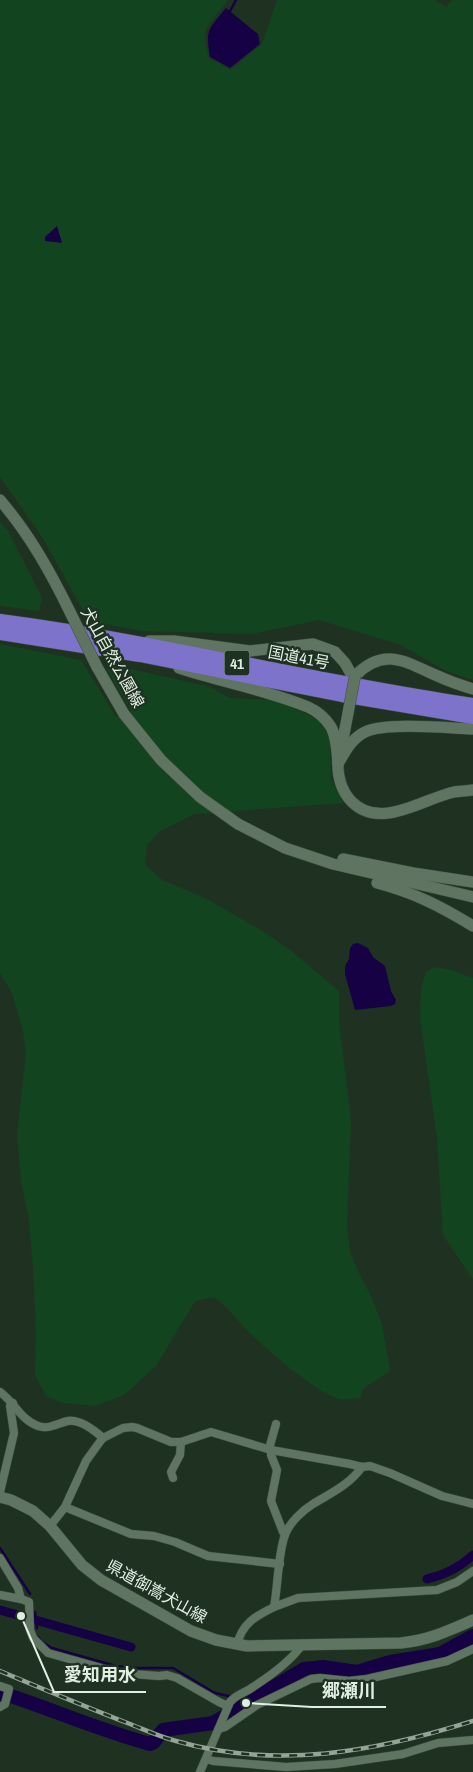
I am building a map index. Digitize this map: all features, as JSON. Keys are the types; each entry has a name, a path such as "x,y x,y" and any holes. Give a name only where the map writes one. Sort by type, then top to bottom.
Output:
{"highway":[{"name":"国道41号","path":"0,621 130,641 320,680 473,705"},
{"name":"国道41号","path":"0,633 140,655 342,695 473,717"}],"main road":[{"name":"犬山自然公園線","path":"0,500 39,553 97,667 124,714 161,760 200,797 238,824 284,848 366,873 473,897"},
{"path":"130,641 174,641 250,651 313,644 335,652 354,677"},
{"path":"140,655 309,708 320,715 330,726 334,735 339,778 344,794 356,806 370,812 385,813 405,810 453,792 473,790"},
{"path":"338,764 354,677 369,664 377,660 389,658 402,660 437,676 473,689"},
{"path":"338,764 354,739 365,732 396,727 473,729"},
{"path":"284,848 314,852 413,873 473,882"},
{"path":"284,848 306,860 336,872 405,890 434,902 473,926"},
{"name":"県道御嵩犬山線","path":"0,1497 33,1511 50,1526 82,1565 101,1580 191,1632 216,1640 237,1645 272,1647 419,1641 438,1636 473,1620"}],"street":[{"path":"0,1392 30,1422 40,1427 76,1421 84,1424 103,1438"},
{"path":"0,1492 14,1433 10,1412 10,1406 13,1403"},
{"path":"276,1424 270,1450 277,1470 271,1501 285,1534"},
{"path":"50,1526 65,1507 86,1461 103,1438 123,1428 132,1427 171,1442 181,1442 212,1432 270,1450 362,1467 370,1466 442,1496 473,1504"},
{"path":"172,1478 171,1472 180,1455 181,1442"},
{"path":"274,1607 285,1534 310,1506 336,1492 362,1467"},
{"path":"65,1507 131,1534 154,1536 175,1542 208,1556 280,1564"},
{"path":"0,1558 18,1588 21,1599"},
{"path":"237,1645 240,1634 251,1619 274,1607 298,1598 437,1590 466,1577 473,1571"},
{"path":"0,1594 29,1602 30,1630 33,1638 48,1652 119,1673 167,1675 176,1678 218,1702 229,1704"},
{"path":"200,1772 229,1704 237,1694 251,1689 296,1654 302,1645"},
{"path":"220,1727 225,1727 257,1706 311,1679 349,1681 368,1679 447,1661 473,1649"},
{"path":"0,1686 9,1689 5,1704 0,1707"},
{"path":"206,1759 286,1767 335,1764 403,1754 438,1743 473,1740"}],"green space":[{"path":"0,0 228,0 206,29 205,39 208,57 230,70 262,44 277,0 435,0 446,7 452,0 473,0 473,680 444,670 401,645 319,620 252,634 142,631 89,621 44,540 0,477"},
{"path":"0,522 8,531 42,598 39,611 0,606"},
{"path":"0,644 81,660 116,717 131,711 107,670 113,665 210,687 230,698 275,700 319,720 330,738 331,779 343,803 194,814 160,831 147,845 145,864 162,880 205,898 261,930 290,950 339,991 339,1022 351,1120 347,1225 350,1252 382,1324 390,1371 364,1388 360,1398 340,1399 317,1388 263,1345 214,1297 195,1301 156,1366 124,1395 95,1406 63,1403 46,1396 35,1375 36,1329 33,1268 29,1221 21,1180 17,1135 26,1054 23,1031 12,993 0,973"},
{"path":"435,967 451,970 473,978 473,1279 443,1235 437,1137 420,1018 421,988 426,972"}],"shaded area":[{"path":"226,8 258,34 260,44 230,68 210,57 208,40 212,25"},
{"path":"57,226 62,243 45,241 45,237"},
{"path":"358,943 368,948 373,957 385,966 391,991 396,1000 395,1004 355,1010 345,974 345,966 349,959 350,948 353,944"}],"waterway":[{"path":"229,13 236,0"},
{"path":"0,1548 30,1594"},
{"path":"427,1579 452,1570 473,1555"},
{"path":"0,1610 131,1647"},
{"path":"35,1612 37,1628"},
{"path":"2,1693 150,1744 154,1742 163,1730 213,1723 304,1669 323,1667 357,1672 390,1662 440,1654 473,1636"},
{"path":"38,1637 52,1648 116,1666 173,1668 215,1693 233,1697"},
{"path":"0,1693 2,1693 0,1701"},
{"path":"238,1698 246,1703"}],"railway":[{"path":"0,1671 164,1738 214,1750 251,1754 289,1756 363,1749 436,1732 473,1721"}],"place":[{"name":"愛知用水","path":"21,1616"},
{"name":"郷瀬川","path":"246,1703"}]}
